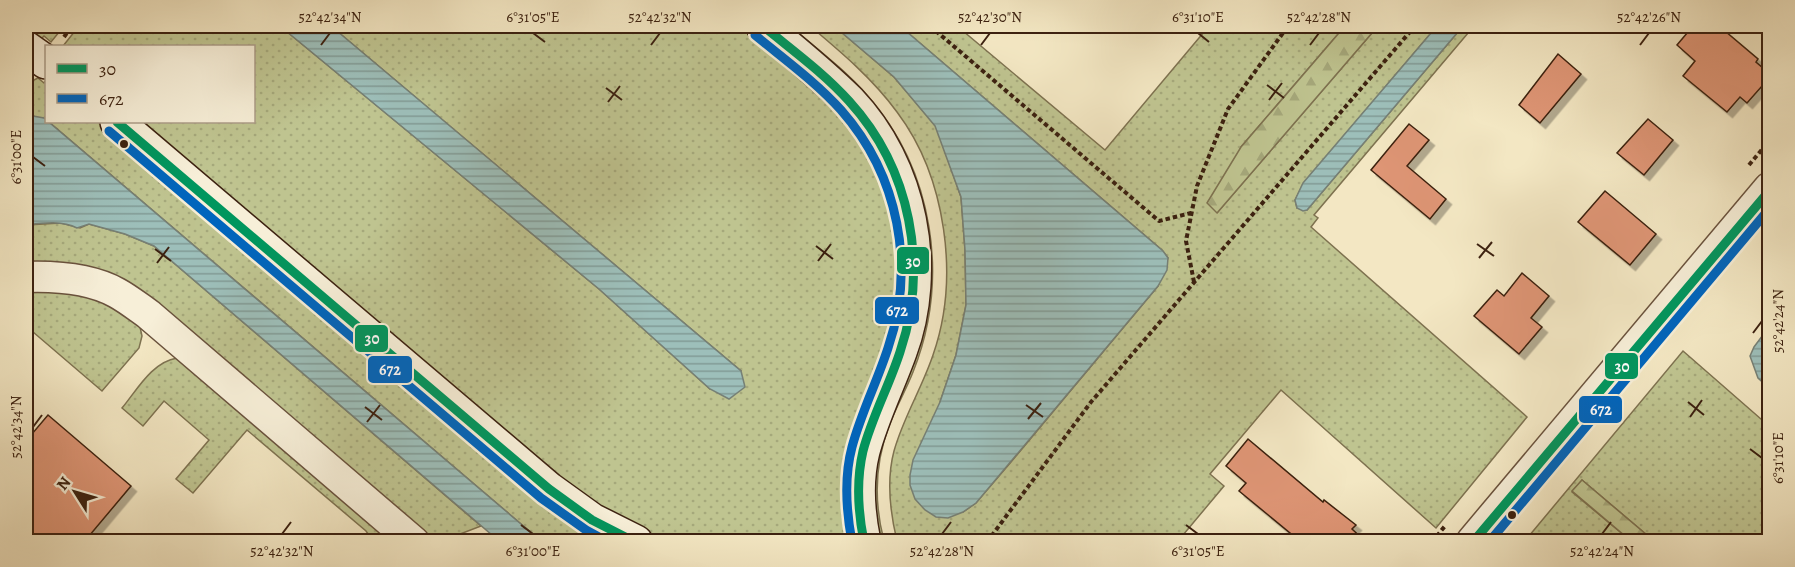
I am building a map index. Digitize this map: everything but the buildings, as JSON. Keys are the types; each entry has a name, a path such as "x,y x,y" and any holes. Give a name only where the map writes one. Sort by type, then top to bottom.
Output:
{"main road":[{"path":"763,26 850,102 868,126 887,157 902,192 911,226 914,261 911,311 901,350 862,453 859,502 864,542"},
{"path":"26,48 45,61"},
{"path":"118,123 549,489 592,520 636,542"},
{"path":"1473,542 1770,189"}],"street":[{"path":"26,276 97,284 117,293 140,309 414,542"}],"path":[{"path":"930,26 1159,221 1191,213"},
{"path":"1194,282 1186,241 1197,186 1228,109 1288,26"},
{"path":"987,542 1091,402 1415,26"}],"green space":[{"path":"26,26 64,26 51,42 44,36 38,42 26,35"},
{"path":"79,26 280,26 599,289 710,389 741,371 331,26 747,26 819,87 878,162 903,261 854,541 673,541 634,529 598,511 134,123 255,123 255,45 64,45"},
{"path":"777,26 790,26 839,68 867,95 890,125 908,157 921,192 929,227 932,264 931,300 924,337 913,372 889,426 881,454 877,498 884,541 874,541 868,499 918,214"},
{"path":"810,26 834,26 894,77 936,126 961,197 966,305 956,355 940,402 963,512 976,503 1158,286 1168,258 1162,250 900,26 957,26 1105,150 1209,26 1345,26 1241,147 1217,213 1378,26 1437,26 1303,184 1295,200 1297,208 1307,210 1463,26 1474,26 1314,215 1318,218 1311,227 1527,417 1436,528 1281,390 1210,474 1224,486 1178,541 897,541 892,519 890,474 894,451 902,427 924,379 941,325 946,294 944,229 927,167 914,138 897,112 867,77"},
{"path":"1345,26 1378,26 1217,213 1207,203 1241,147"},
{"path":"38,78 45,82 45,120 33,116 26,118 26,84"},
{"path":"50,123 104,123 612,541 541,541"},
{"path":"61,223 80,228 89,224 125,234 154,246 481,526 442,541 434,541 151,299 26,264 26,225"},
{"path":"54,290 99,296 140,327 142,336 139,348 102,391 26,326 26,291"},
{"path":"1683,351 1769,426 1769,541 1654,541 1582,480 1572,492 1631,541 1524,542"},
{"path":"177,358 186,363 372,521 383,541 373,541 366,531 247,430 193,493 176,479 209,440 164,401 143,426 122,408 153,371 160,365"},
{"path":"1582,480 1654,541 1631,541 1572,491"}],"water":[{"path":"280,26 331,26 741,371 745,387 729,399 710,389 599,289"},
{"path":"834,26 900,26 1163,251 1168,258 1167,270 1158,286 976,503 948,518 936,517 925,510 915,499 910,485 910,475 913,460 940,402 956,355 966,305 961,197 935,126 894,77"},
{"path":"1437,26 1463,26 1307,210 1297,208 1295,200 1303,183"},
{"path":"33,116 44,118 45,123 50,123 541,541 499,541 154,246 125,234 89,224 77,228 58,223 26,225 26,118"},
{"path":"1769,308 1769,388 1758,378 1750,356 1766,331"}],"transit line":[{"name":"30","path":"763,26 829,81 849,101 870,128 887,157 900,188 909,220 913,253 913,286 909,319 900,352 871,426 859,474 860,519 864,542"},
{"name":"672","path":"755,35 821,90 841,110 861,136 877,164 889,193 897,223 901,254 901,286 896,317 884,361 864,410 849,458 847,506 852,542"},
{"name":"30","path":"118,123 549,489 592,520 635,542"},
{"name":"672","path":"109,131 541,498 586,530 608,542"},
{"name":"30","path":"1473,542 1770,190"},
{"name":"672","path":"1489,542 1770,208"}]}
